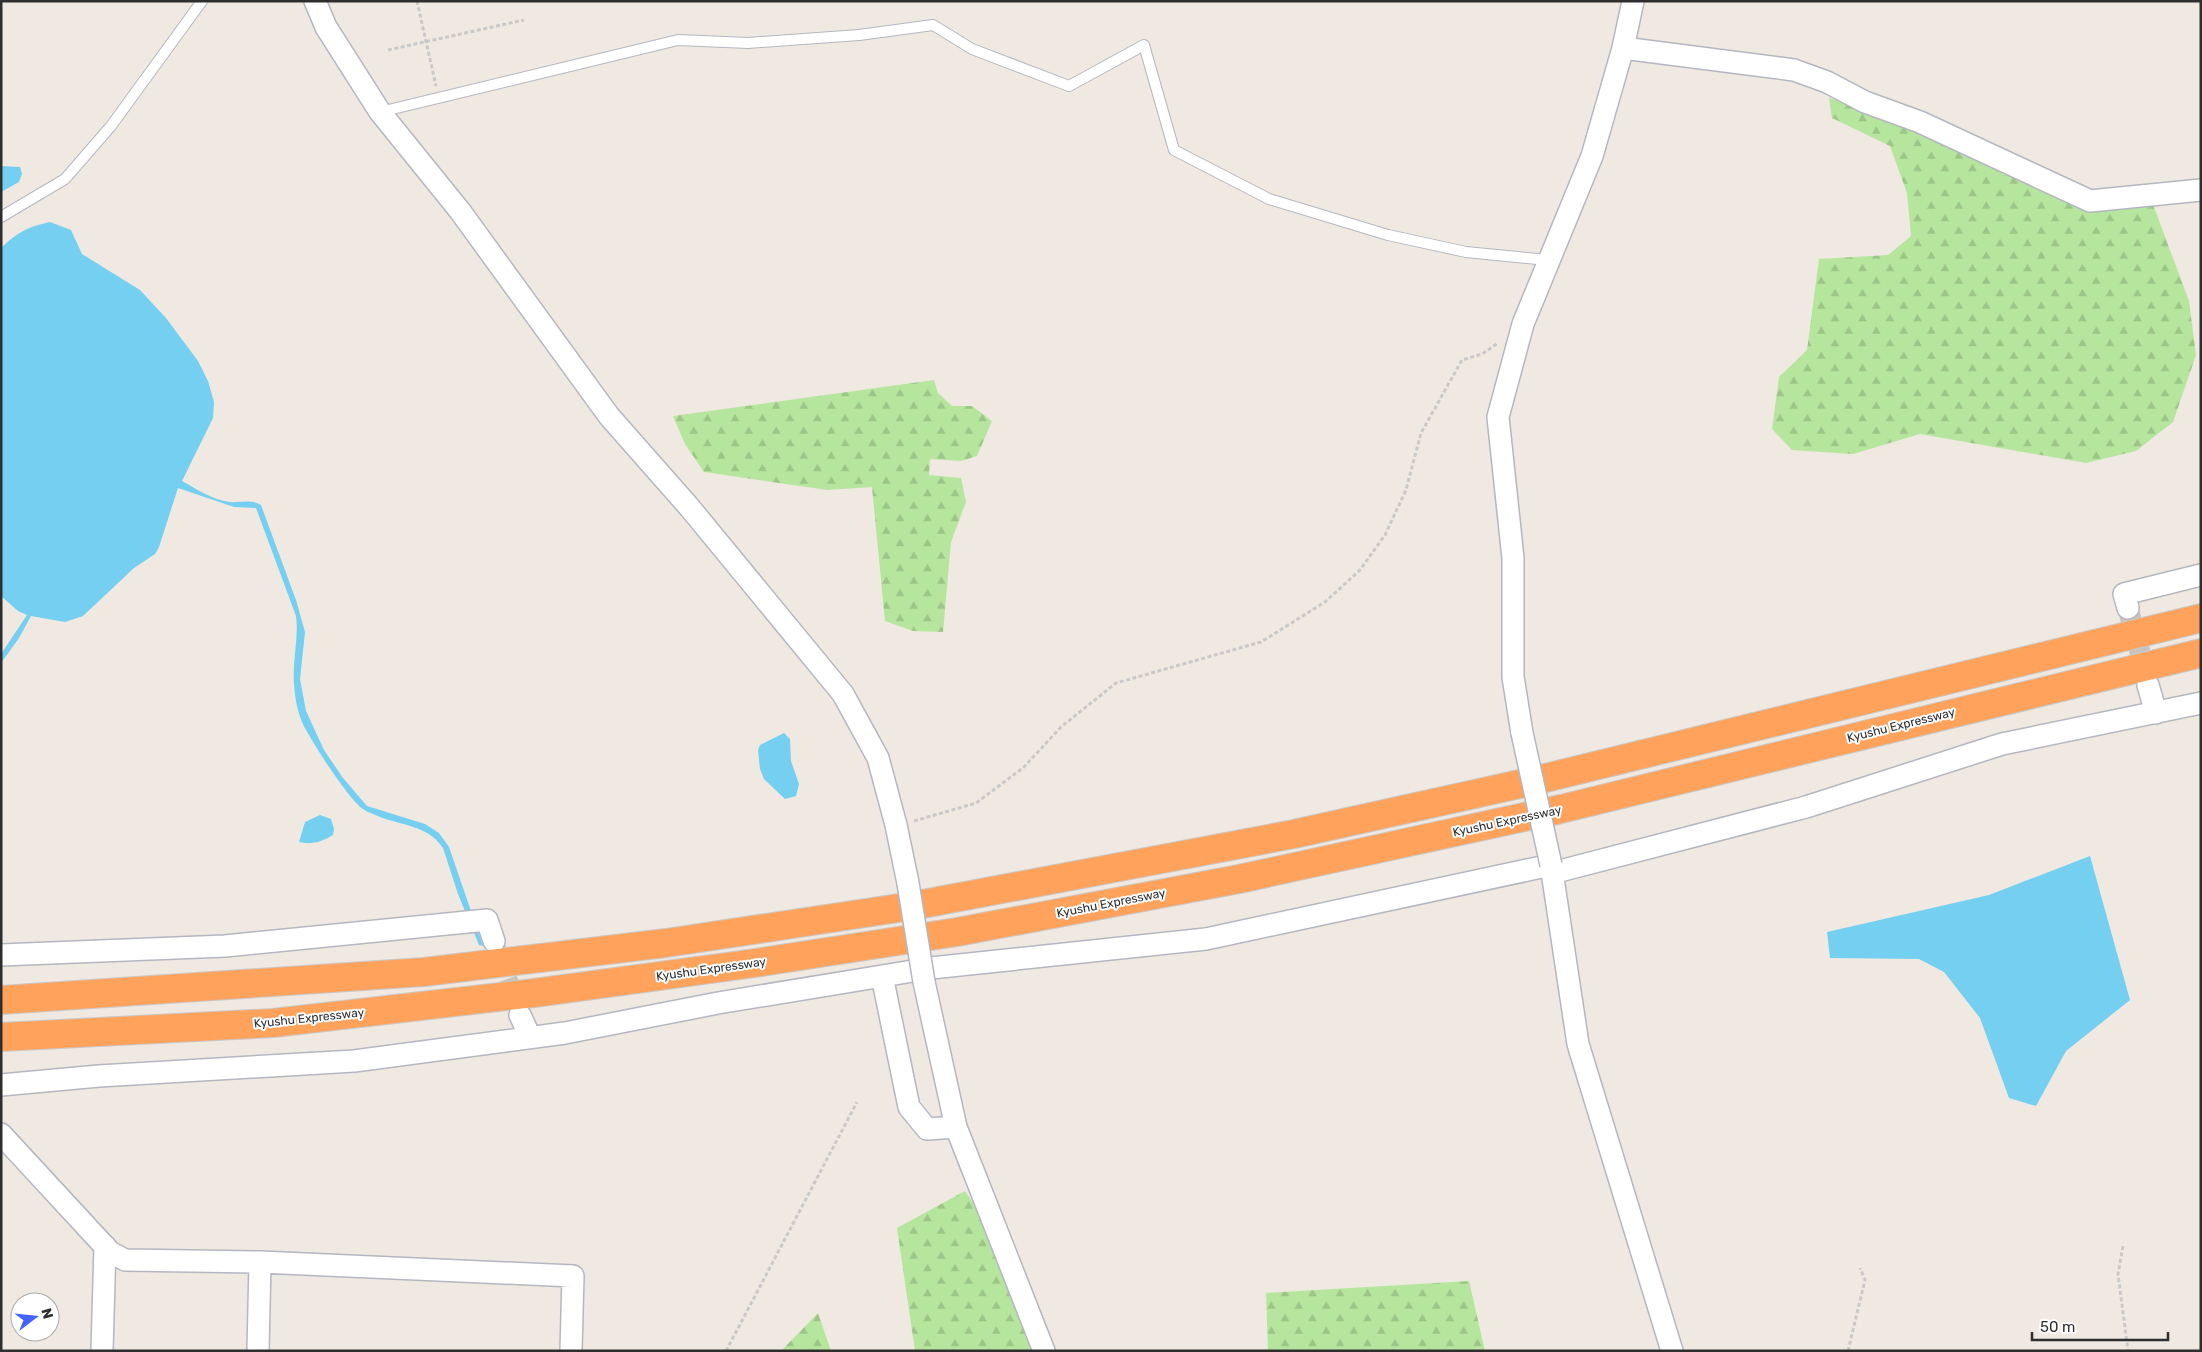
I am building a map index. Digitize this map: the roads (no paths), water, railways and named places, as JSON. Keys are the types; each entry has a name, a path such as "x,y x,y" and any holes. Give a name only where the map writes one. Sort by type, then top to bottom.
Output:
{"highway":[{"path":"1,1000 424,972 666,943 912,906 1294,834 1533,781 2201,618"},
{"name":"Kyushu Expressway","path":"1,1037 273,1023 534,993 748,964 957,932 1239,880 1561,809 2201,653"}],"street":[{"path":"315,1 326,27 380,112 460,211 609,416 690,508 843,694 878,758 896,825 908,883 924,982 956,1126 1044,1351"},
{"path":"1633,1 1623,48 1592,156 1523,324 1498,417 1512,558 1513,677 1522,733 1552,869 1578,1044 1672,1351"},
{"path":"1623,48 1794,70 1827,82 1865,102 1920,122 2090,201 2201,190"},
{"path":"2128,608 2124,594 2201,575"},
{"path":"2148,685 2156,713"},
{"path":"1,1085 99,1076 354,1061 565,1033 718,1003 882,976 1005,959 1206,938 1552,869 1806,807 2002,744 2201,703"},
{"path":"1,955 225,946 486,920 494,941"},
{"path":"882,976 909,1107 926,1129 956,1126"},
{"path":"520,1016 530,1037"},
{"path":"1,1134 110,1252 125,1260 260,1262 573,1276 571,1351"},
{"path":"102,1351 105,1246"},
{"path":"258,1351 260,1262"}],"lane":[{"path":"1,217 65,179 111,126 202,1"},
{"path":"380,112 678,40 757,42 860,35 933,25 972,49 1069,86 1144,45 1174,150 1269,199 1388,235 1466,252 1548,260"}],"water":[{"path":"1,166 20,167 22,174 19,182 1,192"},
{"path":"50,222 71,230 82,254 140,290 166,318 198,361 208,381 214,402 213,418 182,481 217,499 230,502 253,502 261,505 296,600 305,632 300,679 306,711 324,750 343,778 367,806 425,824 439,833 449,847 483,946 479,945 458,894 443,848 436,840 420,829 382,818 363,809 339,782 306,730 296,703 294,689 296,616 256,508 234,507 178,488 155,554 134,568 83,616 65,622 31,616 19,638 1,663 1,654 27,615 18,611 1,596 1,248 23,231"},
{"path":"784,733 790,739 791,761 799,784 796,796 785,799 764,779 760,769 758,750 760,745"},
{"path":"320,815 331,819 334,829 333,835 316,842 299,842 305,822"},
{"path":"2090,856 2130,1000 2066,1051 2036,1106 2009,1098 1980,1018 1944,972 1919,959 1830,958 1827,932 1989,895"}],"tunnel":[{"path":"2128,608 2148,682"},
{"path":"496,949 518,1010"}]}
